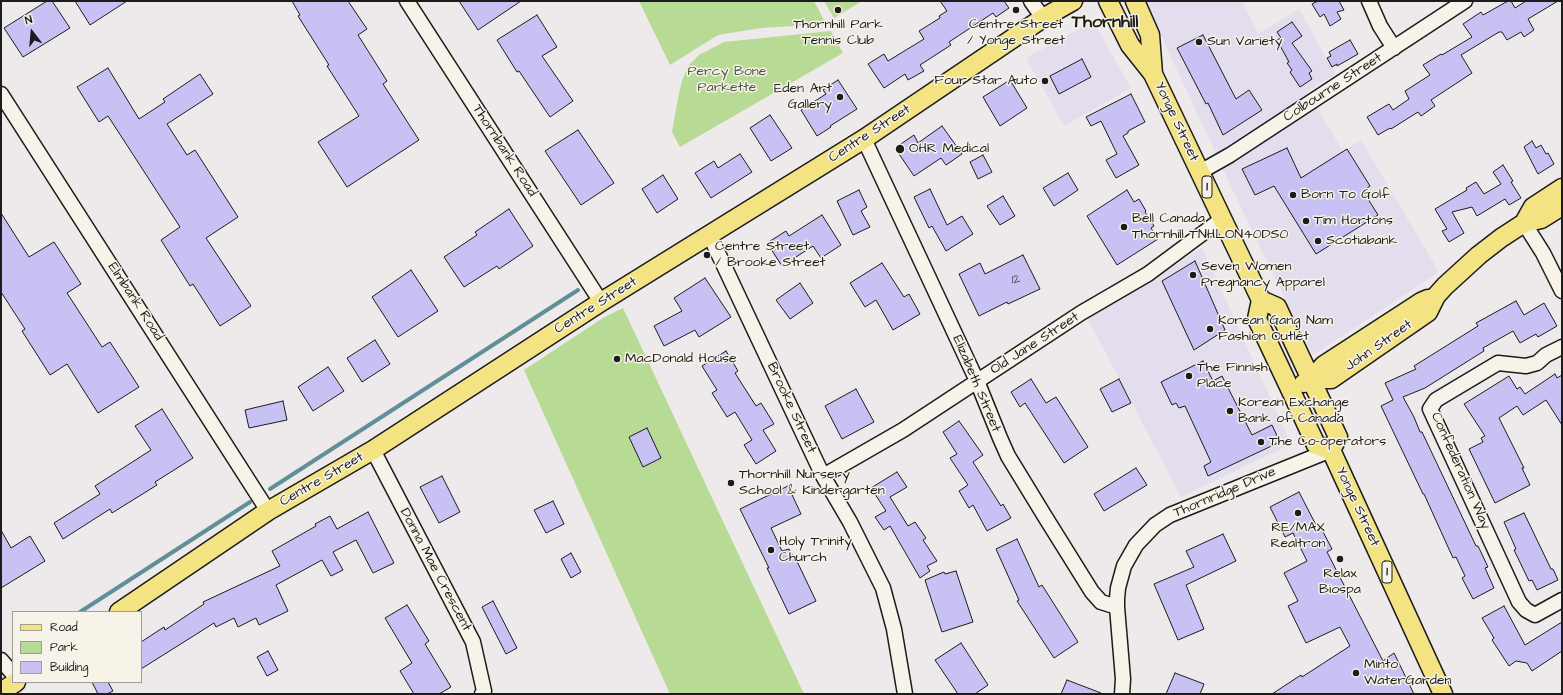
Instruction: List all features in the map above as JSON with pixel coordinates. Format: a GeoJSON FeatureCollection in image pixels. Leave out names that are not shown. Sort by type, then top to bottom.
{"type":"FeatureCollection","features":[{"type":"Feature","properties":{"kind":"main road","name":"Centre Street"},"geometry":{"type":"LineString","coordinates":[[120,611],[268,511],[373,450],[601,302],[710,236],[864,139],[1043,18],[1073,1]]}},
{"type":"Feature","properties":{"kind":"main road","name":"Yonge Street"},"geometry":{"type":"LineString","coordinates":[[1108,1],[1130,45],[1153,74],[1261,300],[1258,319],[1316,445],[1331,450],[1443,694]]}},
{"type":"Feature","properties":{"kind":"main road","name":"Yonge Street"},"geometry":{"type":"LineString","coordinates":[[1134,1],[1150,35],[1153,74]]}},
{"type":"Feature","properties":{"kind":"main road","name":"John Street"},"geometry":{"type":"LineString","coordinates":[[1524,223],[1533,207],[1562,188]]}},
{"type":"Feature","properties":{"kind":"main road","name":"John Street"},"geometry":{"type":"LineString","coordinates":[[1311,379],[1331,379],[1428,312],[1436,296],[1479,255],[1500,238],[1524,223],[1541,219],[1562,206]]}},
{"type":"Feature","properties":{"kind":"main road","name":"Yonge Street"},"geometry":{"type":"LineString","coordinates":[[1261,300],[1277,307],[1311,379],[1338,437],[1331,450]]}},
{"type":"Feature","properties":{"kind":"main road"},"geometry":{"type":"LineString","coordinates":[[1291,391],[1311,379]]}},
{"type":"Feature","properties":{"kind":"main road"},"geometry":{"type":"LineString","coordinates":[[1,692],[14,683]]}},
{"type":"Feature","properties":{"kind":"street","name":"Thornbank Road"},"geometry":{"type":"LineString","coordinates":[[407,1],[601,302]]}},
{"type":"Feature","properties":{"kind":"street"},"geometry":{"type":"LineString","coordinates":[[1031,1],[1043,18]]}},
{"type":"Feature","properties":{"kind":"street"},"geometry":{"type":"LineString","coordinates":[[1369,1],[1380,26],[1394,48]]}},
{"type":"Feature","properties":{"kind":"street","name":"Colbourne Street"},"geometry":{"type":"LineString","coordinates":[[1200,172],[1230,155],[1465,1]]}},
{"type":"Feature","properties":{"kind":"street","name":"Elmbank Road"},"geometry":{"type":"LineString","coordinates":[[1,94],[268,511]]}},
{"type":"Feature","properties":{"kind":"street","name":"Elizabeth Street"},"geometry":{"type":"LineString","coordinates":[[864,139],[977,381],[1008,456],[1092,592],[1101,602],[1117,607]]}},
{"type":"Feature","properties":{"kind":"street","name":"Old Jane Street"},"geometry":{"type":"LineString","coordinates":[[823,476],[902,430],[1082,313],[1148,274],[1222,219]]}},
{"type":"Feature","properties":{"kind":"street"},"geometry":{"type":"LineString","coordinates":[[1524,223],[1543,253],[1562,291]]}},
{"type":"Feature","properties":{"kind":"street","name":"Brooke Street"},"geometry":{"type":"LineString","coordinates":[[710,236],[823,476],[850,522],[883,588],[894,629],[905,694]]}},
{"type":"Feature","properties":{"kind":"street","name":"Confederation Way"},"geometry":{"type":"LineString","coordinates":[[1562,347],[1546,355],[1537,363],[1526,366],[1498,363],[1436,400],[1430,409],[1519,602],[1526,610],[1535,615],[1562,600]]}},
{"type":"Feature","properties":{"kind":"street","name":"Donna Mae Crescent"},"geometry":{"type":"LineString","coordinates":[[373,450],[473,642],[484,691],[482,694]]}},
{"type":"Feature","properties":{"kind":"street","name":"Thornridge Drive"},"geometry":{"type":"LineString","coordinates":[[1122,694],[1123,679],[1117,607],[1118,588],[1124,566],[1136,545],[1156,525],[1170,515],[1189,506],[1331,450]]}},
{"type":"Feature","properties":{"kind":"street"},"geometry":{"type":"LineString","coordinates":[[1,660],[12,673]]}},
{"type":"Feature","properties":{"kind":"shaded area"},"geometry":{"type":"Polygon","coordinates":[[[1145,1],[1246,1],[1243,3],[1258,34],[1299,9],[1335,74],[1307,92],[1343,151],[1361,140],[1439,272],[1313,355],[1243,212],[1145,1]]]}},
{"type":"Feature","properties":{"kind":"shaded area"},"geometry":{"type":"Polygon","coordinates":[[[1093,21],[1131,88],[1064,126],[1026,58],[1093,21]]]}},
{"type":"Feature","properties":{"kind":"shaded area"},"geometry":{"type":"Polygon","coordinates":[[[1202,248],[1291,444],[1181,497],[1088,319],[1202,248]]]}},
{"type":"Feature","properties":{"kind":"green space"},"geometry":{"type":"Polygon","coordinates":[[[639,1],[814,1],[826,24],[761,28],[718,35],[670,65],[639,1]]]}},
{"type":"Feature","properties":{"kind":"green space","name":"Thornhill Park Tennis Club"},"geometry":{"type":"Polygon","coordinates":[[[824,1],[862,1],[834,18],[824,1]]]}},
{"type":"Feature","properties":{"kind":"green space","name":"Percy Bone Parkette"},"geometry":{"type":"Polygon","coordinates":[[[831,31],[843,53],[680,147],[672,132],[678,98],[682,81],[688,66],[699,55],[724,42],[831,31]]]}},
{"type":"Feature","properties":{"kind":"green space"},"geometry":{"type":"Polygon","coordinates":[[[623,308],[804,694],[670,694],[524,370],[603,318],[623,308]]]}},
{"type":"Feature","properties":{"kind":"building"},"geometry":{"type":"Polygon","coordinates":[[[47,1],[52,1],[70,28],[23,57],[4,28],[47,1]]]}},
{"type":"Feature","properties":{"kind":"building"},"geometry":{"type":"Polygon","coordinates":[[[75,1],[127,1],[90,25],[75,1]]]}},
{"type":"Feature","properties":{"kind":"building"},"geometry":{"type":"Polygon","coordinates":[[[292,1],[348,1],[367,29],[358,35],[387,81],[383,84],[419,140],[347,187],[318,142],[359,116],[327,66],[329,65],[298,16],[300,15],[292,1]]]}},
{"type":"Feature","properties":{"kind":"building"},"geometry":{"type":"Polygon","coordinates":[[[459,1],[521,1],[478,30],[459,1]]]}},
{"type":"Feature","properties":{"kind":"building"},"geometry":{"type":"Polygon","coordinates":[[[940,1],[1004,1],[1009,8],[996,17],[993,13],[949,42],[951,45],[920,65],[924,71],[908,80],[905,74],[884,88],[868,64],[884,54],[888,61],[924,39],[919,31],[940,18],[939,16],[947,11],[940,1]]]}},
{"type":"Feature","properties":{"kind":"building"},"geometry":{"type":"Polygon","coordinates":[[[1318,1],[1339,1],[1344,10],[1337,12],[1341,19],[1330,26],[1324,14],[1320,17],[1312,4],[1318,1]]]}},
{"type":"Feature","properties":{"kind":"building"},"geometry":{"type":"Polygon","coordinates":[[[1508,1],[1511,1],[1515,8],[1526,1],[1558,1],[1528,19],[1534,30],[1524,37],[1521,32],[1507,40],[1502,32],[1499,32],[1461,55],[1472,73],[1431,100],[1435,106],[1421,116],[1418,112],[1391,129],[1390,128],[1378,135],[1367,117],[1389,104],[1393,110],[1409,99],[1405,91],[1430,75],[1423,65],[1472,37],[1463,24],[1481,12],[1483,15],[1508,1]]]}},
{"type":"Feature","properties":{"kind":"building"},"geometry":{"type":"Polygon","coordinates":[[[537,15],[557,47],[542,56],[573,101],[550,117],[519,71],[517,72],[497,40],[537,15]]]}},
{"type":"Feature","properties":{"kind":"building"},"geometry":{"type":"Polygon","coordinates":[[[1292,22],[1302,36],[1292,43],[1312,71],[1309,73],[1312,79],[1300,87],[1290,72],[1292,70],[1287,63],[1289,62],[1277,40],[1281,38],[1277,32],[1292,22]]]}},
{"type":"Feature","properties":{"kind":"building"},"geometry":{"type":"Polygon","coordinates":[[[1203,35],[1236,99],[1249,90],[1262,110],[1223,135],[1208,103],[1206,104],[1177,48],[1203,35]]]}},
{"type":"Feature","properties":{"kind":"building"},"geometry":{"type":"Polygon","coordinates":[[[1350,40],[1358,54],[1337,66],[1337,64],[1332,67],[1327,58],[1331,56],[1329,52],[1350,40]]]}},
{"type":"Feature","properties":{"kind":"building"},"geometry":{"type":"Polygon","coordinates":[[[1082,59],[1091,77],[1059,94],[1050,76],[1082,59]]]}},
{"type":"Feature","properties":{"kind":"building"},"geometry":{"type":"Polygon","coordinates":[[[108,68],[139,119],[165,102],[163,99],[200,74],[213,94],[167,124],[187,155],[195,150],[238,217],[206,238],[251,306],[220,326],[193,284],[190,286],[161,240],[180,227],[108,116],[99,122],[77,87],[108,68]]]}},
{"type":"Feature","properties":{"kind":"building"},"geometry":{"type":"Polygon","coordinates":[[[838,80],[857,109],[817,136],[801,110],[826,94],[823,90],[838,80]]]}},
{"type":"Feature","properties":{"kind":"building"},"geometry":{"type":"Polygon","coordinates":[[[1010,80],[1027,108],[1000,126],[983,97],[1010,80]]]}},
{"type":"Feature","properties":{"kind":"building"},"geometry":{"type":"Polygon","coordinates":[[[1131,94],[1145,122],[1128,131],[1128,133],[1123,136],[1139,165],[1116,178],[1106,160],[1117,154],[1101,121],[1091,126],[1086,117],[1131,94]]]}},
{"type":"Feature","properties":{"kind":"building"},"geometry":{"type":"Polygon","coordinates":[[[770,115],[792,148],[771,161],[750,128],[770,115]]]}},
{"type":"Feature","properties":{"kind":"building"},"geometry":{"type":"Polygon","coordinates":[[[942,126],[962,154],[946,165],[941,158],[914,176],[895,148],[914,135],[918,143],[942,126]]]}},
{"type":"Feature","properties":{"kind":"building"},"geometry":{"type":"Polygon","coordinates":[[[578,130],[614,183],[581,205],[545,151],[578,130]]]}},
{"type":"Feature","properties":{"kind":"building"},"geometry":{"type":"Polygon","coordinates":[[[1532,141],[1536,148],[1541,145],[1546,154],[1548,153],[1554,164],[1538,174],[1524,147],[1532,141]]]}},
{"type":"Feature","properties":{"kind":"building"},"geometry":{"type":"Polygon","coordinates":[[[1287,148],[1301,178],[1347,149],[1370,186],[1363,191],[1378,215],[1316,254],[1274,186],[1255,195],[1242,169],[1287,148]]]}},
{"type":"Feature","properties":{"kind":"building"},"geometry":{"type":"Polygon","coordinates":[[[740,154],[752,172],[711,198],[695,173],[714,161],[718,168],[740,154]]]}},
{"type":"Feature","properties":{"kind":"building"},"geometry":{"type":"Polygon","coordinates":[[[983,155],[992,172],[978,179],[970,162],[983,155]]]}},
{"type":"Feature","properties":{"kind":"building"},"geometry":{"type":"Polygon","coordinates":[[[1503,165],[1521,198],[1509,205],[1505,199],[1477,216],[1472,207],[1452,212],[1464,233],[1449,242],[1442,231],[1447,229],[1435,209],[1467,190],[1466,188],[1476,182],[1484,194],[1501,184],[1493,172],[1503,165]]]}},
{"type":"Feature","properties":{"kind":"building"},"geometry":{"type":"Polygon","coordinates":[[[1068,173],[1078,190],[1054,206],[1043,188],[1068,173]]]}},
{"type":"Feature","properties":{"kind":"building"},"geometry":{"type":"Polygon","coordinates":[[[663,175],[678,199],[657,213],[642,189],[663,175]]]}},
{"type":"Feature","properties":{"kind":"building"},"geometry":{"type":"Polygon","coordinates":[[[930,189],[947,225],[962,216],[973,234],[946,251],[932,226],[929,228],[914,197],[930,189]]]}},
{"type":"Feature","properties":{"kind":"building"},"geometry":{"type":"Polygon","coordinates":[[[859,190],[867,207],[861,211],[870,227],[853,235],[837,201],[859,190]]]}},
{"type":"Feature","properties":{"kind":"building","name":"Bell Canada Thornhill TNHLON40DS0"},"geometry":{"type":"Polygon","coordinates":[[[1127,190],[1134,202],[1139,199],[1154,226],[1151,228],[1158,239],[1117,265],[1087,216],[1127,190]]]}},
{"type":"Feature","properties":{"kind":"building"},"geometry":{"type":"Polygon","coordinates":[[[1003,196],[1015,216],[1000,225],[987,206],[1003,196]]]}},
{"type":"Feature","properties":{"kind":"building"},"geometry":{"type":"Polygon","coordinates":[[[509,209],[533,246],[499,269],[497,266],[464,287],[444,257],[477,235],[475,232],[509,209]]]}},
{"type":"Feature","properties":{"kind":"building"},"geometry":{"type":"Polygon","coordinates":[[[1,213],[29,257],[54,242],[81,284],[67,293],[102,347],[110,342],[139,387],[98,413],[67,364],[50,375],[22,331],[25,329],[1,292],[1,213]]]}},
{"type":"Feature","properties":{"kind":"building"},"geometry":{"type":"Polygon","coordinates":[[[822,215],[841,245],[821,258],[813,246],[782,266],[767,243],[786,231],[789,236],[822,215]]]}},
{"type":"Feature","properties":{"kind":"building"},"geometry":{"type":"Polygon","coordinates":[[[1023,255],[1040,289],[1008,304],[1007,302],[979,316],[959,274],[980,263],[985,274],[1023,255]]]}},
{"type":"Feature","properties":{"kind":"building"},"geometry":{"type":"Polygon","coordinates":[[[1195,261],[1225,330],[1194,350],[1162,281],[1195,261]]]}},
{"type":"Feature","properties":{"kind":"building"},"geometry":{"type":"Polygon","coordinates":[[[882,263],[904,297],[909,294],[920,314],[893,330],[876,300],[865,307],[850,283],[882,263]]]}},
{"type":"Feature","properties":{"kind":"building"},"geometry":{"type":"Polygon","coordinates":[[[411,270],[438,311],[398,337],[372,297],[411,270]]]}},
{"type":"Feature","properties":{"kind":"building"},"geometry":{"type":"Polygon","coordinates":[[[705,278],[731,317],[699,337],[695,330],[664,346],[654,326],[682,311],[674,298],[705,278]]]}},
{"type":"Feature","properties":{"kind":"building"},"geometry":{"type":"Polygon","coordinates":[[[800,283],[813,303],[790,319],[776,300],[800,283]]]}},
{"type":"Feature","properties":{"kind":"building"},"geometry":{"type":"Polygon","coordinates":[[[1516,301],[1524,315],[1544,303],[1557,326],[1538,337],[1536,334],[1520,343],[1513,331],[1483,348],[1484,351],[1425,388],[1403,397],[1420,432],[1422,432],[1476,546],[1478,546],[1488,567],[1485,568],[1494,588],[1473,599],[1462,578],[1465,576],[1456,557],[1453,558],[1381,406],[1393,400],[1385,383],[1416,369],[1414,366],[1478,326],[1476,323],[1516,301]]]}},
{"type":"Feature","properties":{"kind":"building"},"geometry":{"type":"Polygon","coordinates":[[[375,340],[390,364],[362,382],[347,358],[375,340]]]}},
{"type":"Feature","properties":{"kind":"building"},"geometry":{"type":"Polygon","coordinates":[[[726,351],[738,371],[735,373],[756,406],[761,403],[774,424],[763,430],[776,451],[756,464],[744,445],[752,440],[735,412],[727,417],[712,393],[717,390],[702,366],[726,351]]]}},
{"type":"Feature","properties":{"kind":"building"},"geometry":{"type":"Polygon","coordinates":[[[1203,361],[1213,381],[1222,376],[1252,435],[1272,425],[1280,442],[1208,476],[1204,466],[1211,462],[1185,406],[1179,408],[1176,403],[1172,405],[1161,382],[1203,361]]]}},
{"type":"Feature","properties":{"kind":"building"},"geometry":{"type":"Polygon","coordinates":[[[328,367],[344,391],[313,411],[298,387],[328,367]]]}},
{"type":"Feature","properties":{"kind":"building"},"geometry":{"type":"Polygon","coordinates":[[[1555,374],[1557,378],[1562,375],[1562,425],[1546,400],[1523,415],[1517,406],[1499,418],[1524,468],[1522,468],[1530,485],[1495,503],[1469,449],[1483,442],[1481,438],[1485,436],[1464,404],[1509,376],[1517,389],[1520,387],[1525,394],[1555,374]]]}},
{"type":"Feature","properties":{"kind":"building"},"geometry":{"type":"Polygon","coordinates":[[[1031,379],[1046,403],[1056,397],[1088,447],[1064,463],[1025,403],[1020,407],[1011,392],[1031,379]]]}},
{"type":"Feature","properties":{"kind":"building"},"geometry":{"type":"Polygon","coordinates":[[[1119,379],[1131,403],[1112,412],[1100,389],[1119,379]]]}},
{"type":"Feature","properties":{"kind":"building"},"geometry":{"type":"Polygon","coordinates":[[[856,389],[874,422],[842,439],[825,406],[856,389]]]}},
{"type":"Feature","properties":{"kind":"building"},"geometry":{"type":"Polygon","coordinates":[[[283,401],[287,420],[249,428],[245,410],[283,401]]]}},
{"type":"Feature","properties":{"kind":"building"},"geometry":{"type":"Polygon","coordinates":[[[162,409],[193,458],[155,482],[157,485],[112,513],[110,509],[63,539],[54,523],[100,494],[95,486],[151,450],[135,426],[162,409]]]}},
{"type":"Feature","properties":{"kind":"building"},"geometry":{"type":"Polygon","coordinates":[[[959,421],[983,455],[973,462],[1001,506],[1003,504],[1011,518],[987,531],[973,505],[969,508],[959,491],[968,485],[950,458],[957,454],[943,432],[959,421]]]}},
{"type":"Feature","properties":{"kind":"building"},"geometry":{"type":"Polygon","coordinates":[[[647,428],[661,458],[643,467],[629,437],[647,428]]]}},
{"type":"Feature","properties":{"kind":"building"},"geometry":{"type":"Polygon","coordinates":[[[1136,468],[1147,485],[1104,511],[1094,494],[1136,468]]]}},
{"type":"Feature","properties":{"kind":"building"},"geometry":{"type":"Polygon","coordinates":[[[897,472],[907,487],[890,497],[908,526],[915,522],[926,538],[923,540],[937,561],[927,566],[930,571],[920,578],[890,526],[884,530],[875,517],[886,511],[871,488],[897,472]]]}},
{"type":"Feature","properties":{"kind":"building"},"geometry":{"type":"Polygon","coordinates":[[[442,476],[460,512],[439,523],[420,487],[442,476]]]}},
{"type":"Feature","properties":{"kind":"building","name":"Holy Trinity Church"},"geometry":{"type":"Polygon","coordinates":[[[788,486],[801,514],[771,528],[782,551],[789,549],[793,556],[794,555],[816,601],[789,614],[767,568],[769,568],[740,509],[788,486]]]}},
{"type":"Feature","properties":{"kind":"building"},"geometry":{"type":"Polygon","coordinates":[[[1299,492],[1316,525],[1319,524],[1332,549],[1327,552],[1383,661],[1394,653],[1414,694],[1272,694],[1301,675],[1302,677],[1350,646],[1340,627],[1306,643],[1288,606],[1298,601],[1284,573],[1307,561],[1293,533],[1285,537],[1270,507],[1299,492]]]}},
{"type":"Feature","properties":{"kind":"building"},"geometry":{"type":"Polygon","coordinates":[[[553,501],[564,524],[546,533],[534,510],[553,501]]]}},
{"type":"Feature","properties":{"kind":"building"},"geometry":{"type":"Polygon","coordinates":[[[368,512],[394,563],[373,573],[356,540],[333,552],[343,570],[331,576],[322,560],[276,585],[288,611],[259,625],[256,618],[238,627],[234,618],[216,627],[214,623],[142,668],[142,641],[164,627],[165,630],[204,604],[203,602],[280,566],[272,551],[316,526],[315,524],[330,516],[337,529],[368,512]]]}},
{"type":"Feature","properties":{"kind":"building"},"geometry":{"type":"Polygon","coordinates":[[[1524,513],[1551,569],[1553,569],[1558,580],[1537,590],[1532,580],[1529,581],[1514,550],[1516,549],[1504,522],[1524,513]]]}},
{"type":"Feature","properties":{"kind":"building"},"geometry":{"type":"Polygon","coordinates":[[[1,530],[11,548],[30,536],[45,561],[1,588],[1,530]]]}},
{"type":"Feature","properties":{"kind":"building"},"geometry":{"type":"Polygon","coordinates":[[[1223,534],[1236,561],[1186,585],[1204,629],[1178,640],[1154,584],[1194,567],[1186,551],[1223,534]]]}},
{"type":"Feature","properties":{"kind":"building"},"geometry":{"type":"Polygon","coordinates":[[[1017,539],[1039,587],[1042,585],[1078,642],[1054,658],[1017,601],[1019,600],[996,549],[1017,539]]]}},
{"type":"Feature","properties":{"kind":"building"},"geometry":{"type":"Polygon","coordinates":[[[571,553],[581,572],[571,578],[561,559],[571,553]]]}},
{"type":"Feature","properties":{"kind":"building"},"geometry":{"type":"Polygon","coordinates":[[[956,571],[973,622],[942,632],[925,580],[944,572],[945,574],[956,571]]]}},
{"type":"Feature","properties":{"kind":"building"},"geometry":{"type":"Polygon","coordinates":[[[493,601],[517,648],[506,654],[482,607],[493,601]]]}},
{"type":"Feature","properties":{"kind":"building"},"geometry":{"type":"Polygon","coordinates":[[[407,605],[429,641],[425,644],[451,687],[439,694],[414,694],[400,671],[412,663],[385,618],[407,605]]]}},
{"type":"Feature","properties":{"kind":"building"},"geometry":{"type":"Polygon","coordinates":[[[1504,606],[1525,645],[1562,622],[1562,651],[1532,671],[1527,663],[1516,661],[1509,666],[1492,640],[1494,638],[1482,618],[1504,606]]]}},
{"type":"Feature","properties":{"kind":"building"},"geometry":{"type":"Polygon","coordinates":[[[961,643],[988,685],[975,694],[958,694],[935,660],[961,643]]]}},
{"type":"Feature","properties":{"kind":"building"},"geometry":{"type":"Polygon","coordinates":[[[268,651],[278,670],[267,676],[257,657],[268,651]]]}},
{"type":"Feature","properties":{"kind":"building"},"geometry":{"type":"Polygon","coordinates":[[[1175,673],[1204,684],[1200,694],[1166,694],[1175,673]]]}},
{"type":"Feature","properties":{"kind":"building"},"geometry":{"type":"Polygon","coordinates":[[[1067,680],[1101,693],[1101,694],[1061,694],[1067,680]]]}},
{"type":"Feature","properties":{"kind":"building"},"geometry":{"type":"Polygon","coordinates":[[[92,683],[109,683],[113,691],[107,694],[98,694],[92,683]]]}},
{"type":"Feature","properties":{"kind":"waterway"},"geometry":{"type":"LineString","coordinates":[[270,489],[578,290]]}},
{"type":"Feature","properties":{"kind":"waterway"},"geometry":{"type":"LineString","coordinates":[[82,611],[250,502]]}},
{"type":"Feature","properties":{"kind":"place","name":"Thornhill Park Tennis Club"},"geometry":{"type":"Point","coordinates":[838,10]}},
{"type":"Feature","properties":{"kind":"place","name":"Centre Street / Yonge Street"},"geometry":{"type":"Point","coordinates":[1016,10]}},
{"type":"Feature","properties":{"kind":"place","name":"Sun Variety"},"geometry":{"type":"Point","coordinates":[1199,42]}},
{"type":"Feature","properties":{"kind":"place","name":"Four Star Auto"},"geometry":{"type":"Point","coordinates":[1045,81]}},
{"type":"Feature","properties":{"kind":"place","name":"Eden Art Gallery"},"geometry":{"type":"Point","coordinates":[840,97]}},
{"type":"Feature","properties":{"kind":"place","name":"OHR Medical"},"geometry":{"type":"Point","coordinates":[900,149]}},
{"type":"Feature","properties":{"kind":"place","name":"Born To Golf"},"geometry":{"type":"Point","coordinates":[1293,195]}},
{"type":"Feature","properties":{"kind":"place","name":"Tim Hortons"},"geometry":{"type":"Point","coordinates":[1306,221]}},
{"type":"Feature","properties":{"kind":"place","name":"Bell Canada Thornhill TNHLON40DS0"},"geometry":{"type":"Point","coordinates":[1124,227]}},
{"type":"Feature","properties":{"kind":"place","name":"Scotiabank"},"geometry":{"type":"Point","coordinates":[1318,241]}},
{"type":"Feature","properties":{"kind":"place","name":"Centre Street / Brooke Street"},"geometry":{"type":"Point","coordinates":[707,255]}},
{"type":"Feature","properties":{"kind":"place","name":"Seven Women Pregnancy Apparel"},"geometry":{"type":"Point","coordinates":[1193,275]}},
{"type":"Feature","properties":{"kind":"place","name":"Korean Gang Nam Fashion Outlet"},"geometry":{"type":"Point","coordinates":[1210,329]}},
{"type":"Feature","properties":{"kind":"place","name":"MacDonald House"},"geometry":{"type":"Point","coordinates":[617,359]}},
{"type":"Feature","properties":{"kind":"place","name":"The Finnish Place"},"geometry":{"type":"Point","coordinates":[1189,376]}},
{"type":"Feature","properties":{"kind":"place","name":"Korean Exchange Bank of Canada"},"geometry":{"type":"Point","coordinates":[1230,411]}},
{"type":"Feature","properties":{"kind":"place","name":"The Co-operators"},"geometry":{"type":"Point","coordinates":[1261,442]}},
{"type":"Feature","properties":{"kind":"place","name":"Thornhill Nursery School & Kindergarten"},"geometry":{"type":"Point","coordinates":[731,483]}},
{"type":"Feature","properties":{"kind":"place","name":"RE/MAX Realtron"},"geometry":{"type":"Point","coordinates":[1298,513]}},
{"type":"Feature","properties":{"kind":"place","name":"Holy Trinity Church"},"geometry":{"type":"Point","coordinates":[771,550]}},
{"type":"Feature","properties":{"kind":"place","name":"Relax Biospa"},"geometry":{"type":"Point","coordinates":[1340,559]}},
{"type":"Feature","properties":{"kind":"place","name":"Minto WaterGarden"},"geometry":{"type":"Point","coordinates":[1356,673]}},
{"type":"Feature","properties":{"kind":"district","name":"Thornhill"},"geometry":{"type":"Point","coordinates":[1105,23]}}]}
